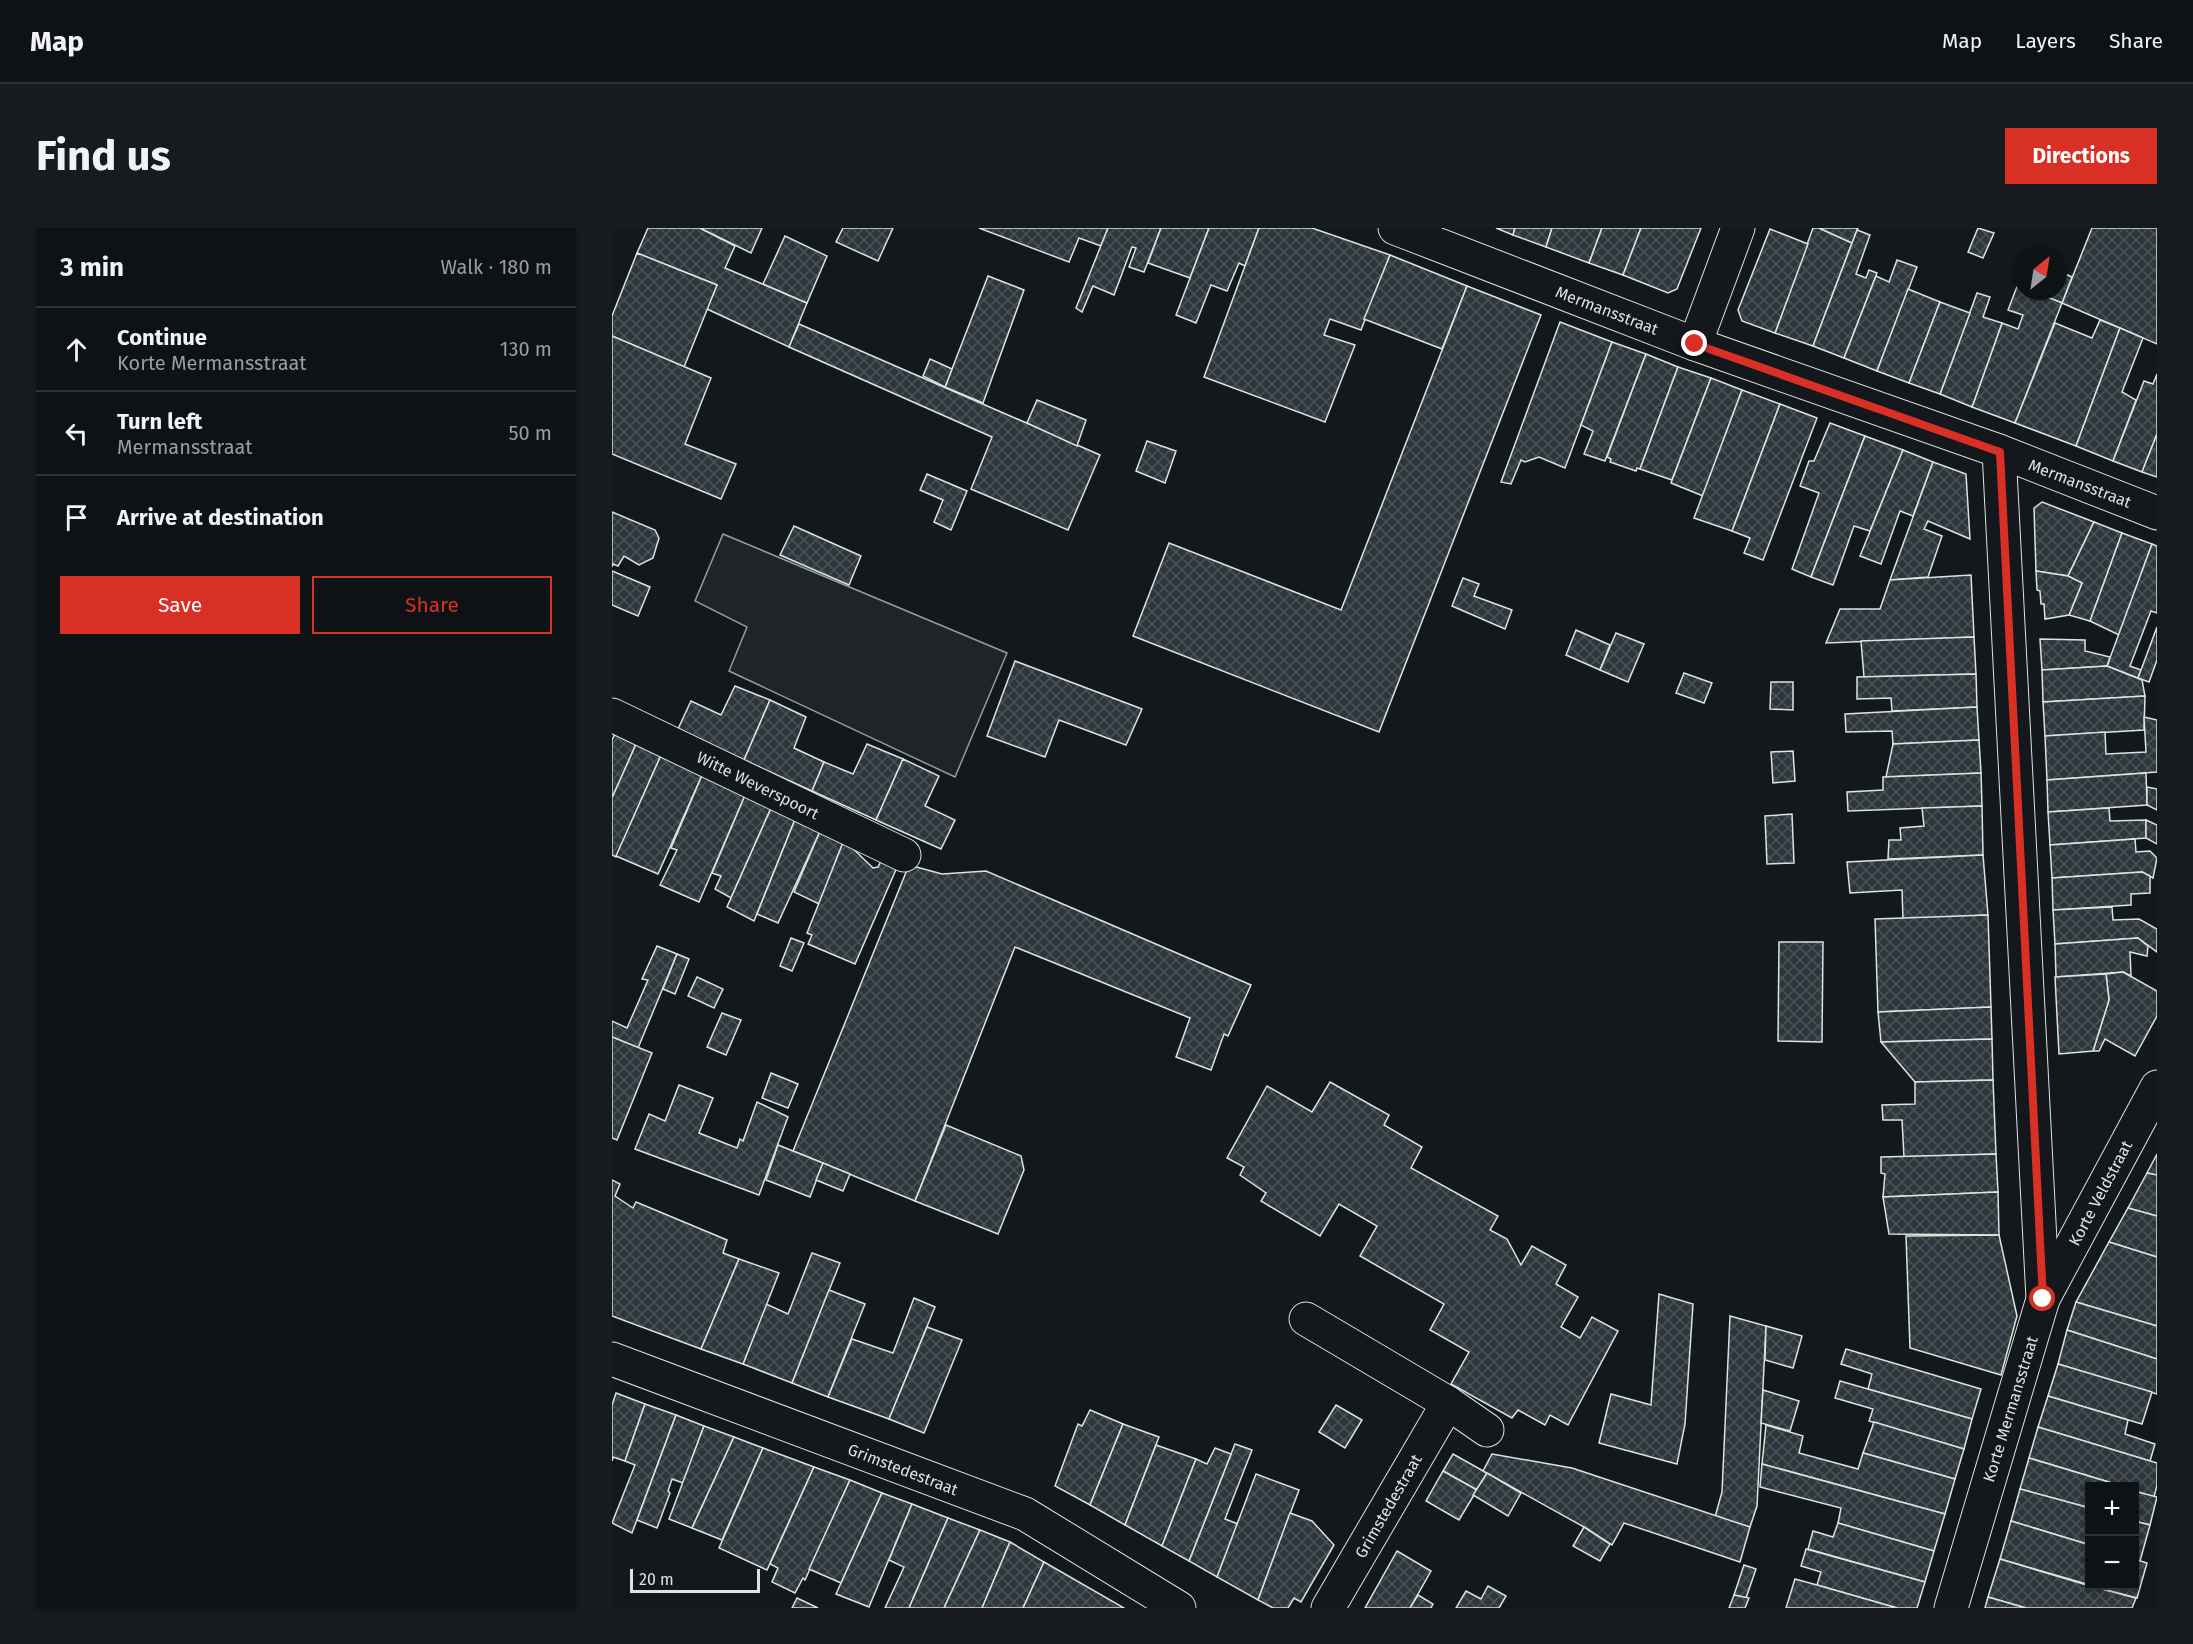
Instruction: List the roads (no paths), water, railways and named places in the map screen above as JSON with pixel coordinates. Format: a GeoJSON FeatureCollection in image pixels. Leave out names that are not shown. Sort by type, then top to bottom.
{"type":"FeatureCollection","features":[{"type":"Feature","properties":{"kind":"street","name":"Mermansstraat"},"geometry":{"type":"LineString","coordinates":[[1395,228],[1695,344],[2000,452],[2157,513]]}},
{"type":"Feature","properties":{"kind":"street"},"geometry":{"type":"LineString","coordinates":[[1695,344],[1738,228]]}},
{"type":"Feature","properties":{"kind":"street","name":"Korte Mermansstraat"},"geometry":{"type":"LineString","coordinates":[[1951,1608],[2043,1299],[2000,452]]}},
{"type":"Feature","properties":{"kind":"street","name":"Witte Weverspoort"},"geometry":{"type":"LineString","coordinates":[[612,715],[904,855]]}},
{"type":"Feature","properties":{"kind":"street","name":"Korte Veldstraat"},"geometry":{"type":"LineString","coordinates":[[2043,1299],[2157,1087]]}},
{"type":"Feature","properties":{"kind":"street"},"geometry":{"type":"LineString","coordinates":[[1306,1319],[1448,1403],[1487,1430]]}},
{"type":"Feature","properties":{"kind":"street","name":"Grimstedestraat"},"geometry":{"type":"LineString","coordinates":[[612,1359],[1025,1514],[1179,1608]]}},
{"type":"Feature","properties":{"kind":"street","name":"Grimstedestraat"},"geometry":{"type":"LineString","coordinates":[[1328,1608],[1448,1403]]}}]}
